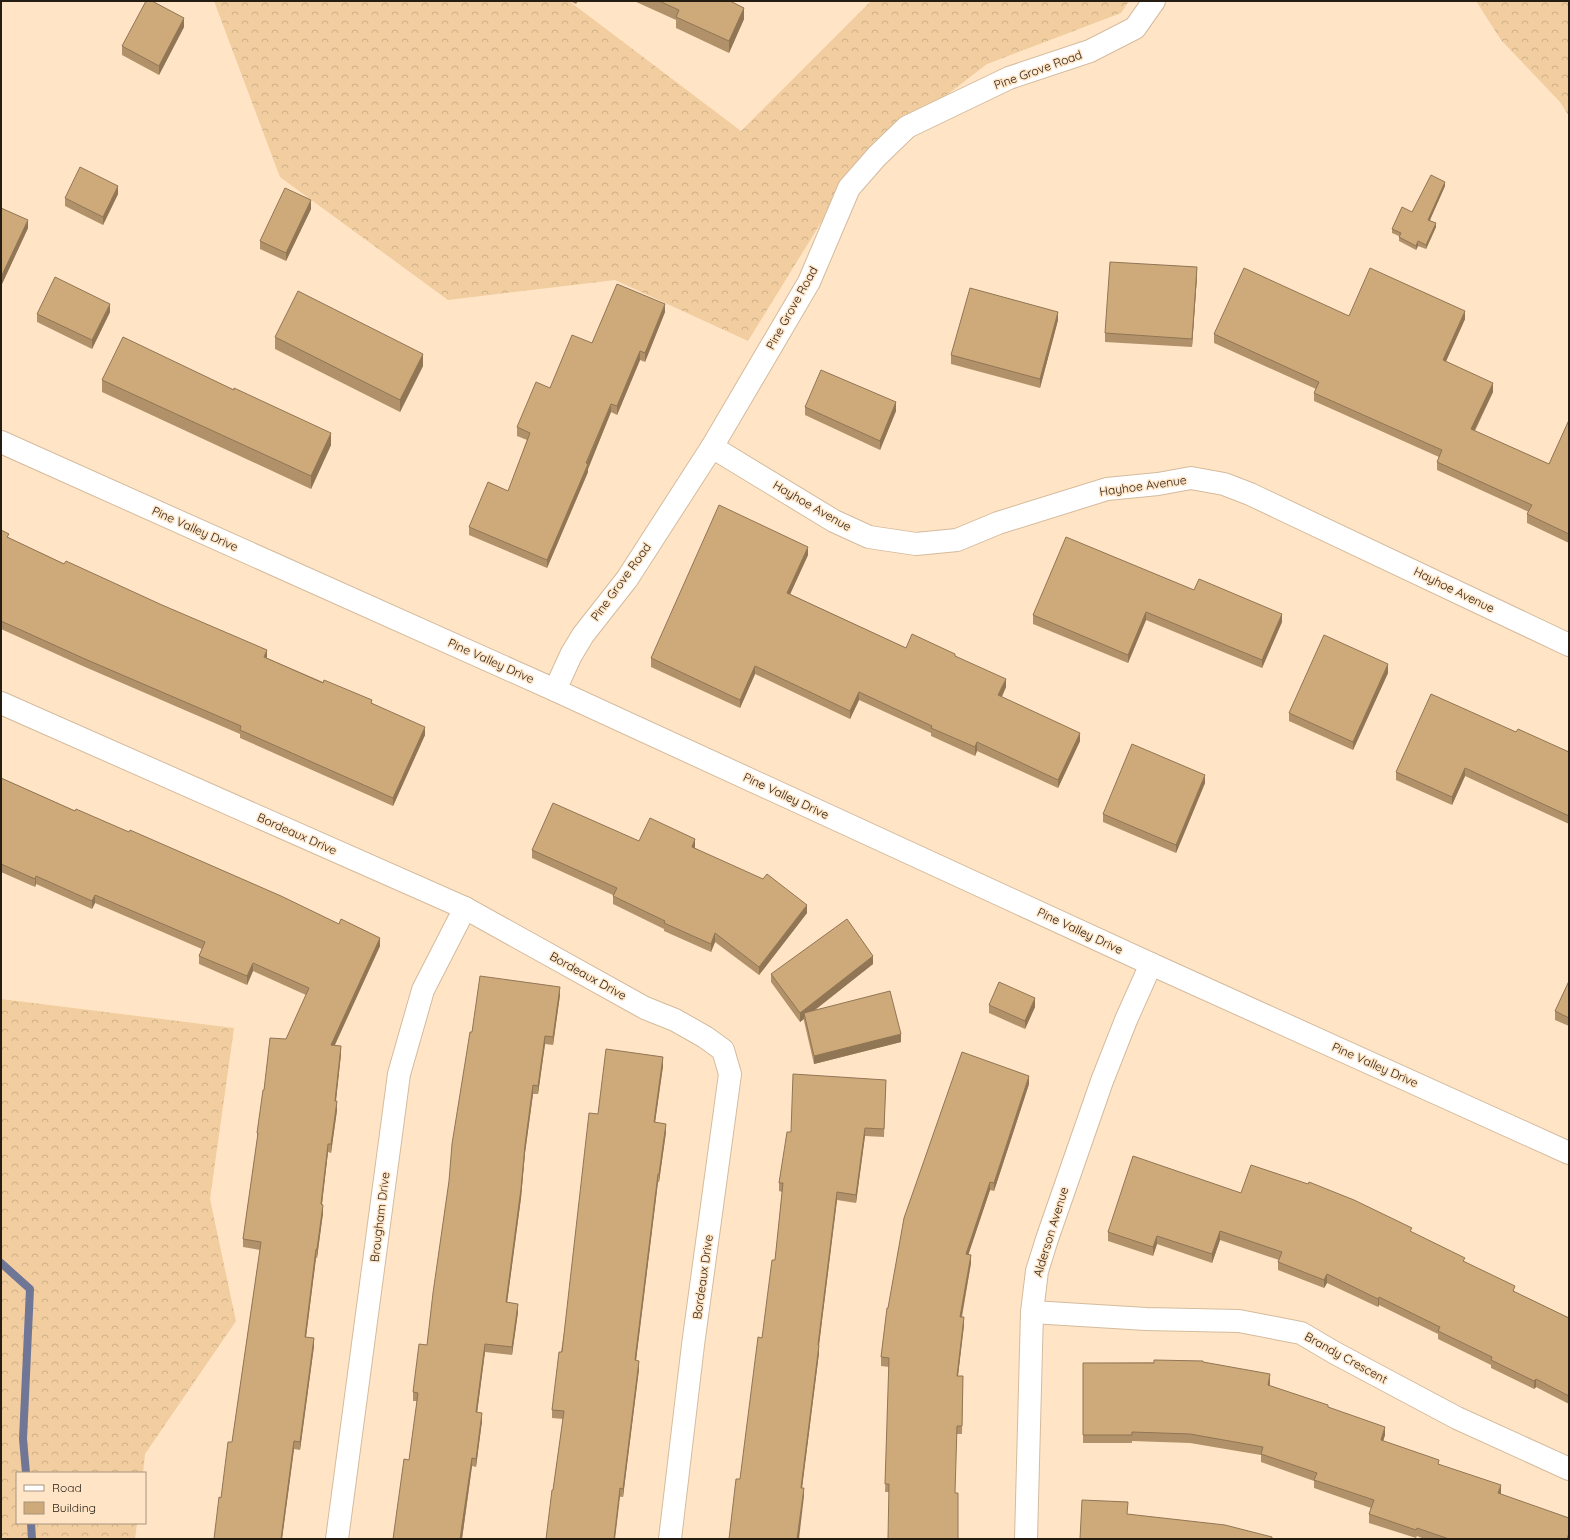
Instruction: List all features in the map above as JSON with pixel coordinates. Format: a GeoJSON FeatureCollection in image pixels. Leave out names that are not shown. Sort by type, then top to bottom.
{"type":"FeatureCollection","features":[{"type":"Feature","properties":{"kind":"street","name":"Pine Grove Road"},"geometry":{"type":"LineString","coordinates":[[555,690],[571,655],[583,635],[627,579],[712,447],[809,282],[849,188],[877,156],[908,126],[1009,78],[1090,51],[1135,28],[1154,1]]}},
{"type":"Feature","properties":{"kind":"street","name":"Pine Valley Drive"},"geometry":{"type":"LineString","coordinates":[[1,442],[555,690],[1151,964],[1569,1153]]}},
{"type":"Feature","properties":{"kind":"street","name":"Hayhoe Avenue"},"geometry":{"type":"LineString","coordinates":[[712,447],[834,521],[869,537],[916,544],[957,540],[998,523],[1107,489],[1158,484],[1191,478],[1224,484],[1250,494],[1569,646]]}},
{"type":"Feature","properties":{"kind":"street","name":"Bordeaux Drive"},"geometry":{"type":"LineString","coordinates":[[1,703],[465,908],[645,1008],[675,1020],[705,1037],[723,1050],[730,1074],[693,1349],[670,1539]]}},
{"type":"Feature","properties":{"kind":"street","name":"Brougham Drive"},"geometry":{"type":"LineString","coordinates":[[337,1539],[399,1074],[422,990],[465,908]]}},
{"type":"Feature","properties":{"kind":"street","name":"Alderson Avenue"},"geometry":{"type":"LineString","coordinates":[[1026,1539],[1032,1312],[1037,1271],[1046,1239],[1102,1081],[1126,1020],[1151,964]]}},
{"type":"Feature","properties":{"kind":"street","name":"Brandy Crescent"},"geometry":{"type":"LineString","coordinates":[[1032,1312],[1146,1320],[1239,1321],[1301,1333],[1335,1353],[1457,1418],[1569,1469]]}},
{"type":"Feature","properties":{"kind":"green space"},"geometry":{"type":"Polygon","coordinates":[[[214,1],[569,1],[741,131],[871,1],[1129,1],[1121,13],[987,64],[857,164],[748,341],[615,280],[448,300],[280,177],[214,1]]]}},
{"type":"Feature","properties":{"kind":"green space"},"geometry":{"type":"Polygon","coordinates":[[[1476,1],[1569,1],[1569,116],[1560,102],[1501,40],[1476,1]]]}},
{"type":"Feature","properties":{"kind":"green space"},"geometry":{"type":"Polygon","coordinates":[[[1,999],[234,1028],[210,1199],[236,1321],[145,1454],[143,1472],[16,1472],[16,1524],[137,1524],[135,1539],[1,1539],[1,999]]]}},
{"type":"Feature","properties":{"kind":"building"},"geometry":{"type":"Polygon","coordinates":[[[146,1],[152,1],[184,18],[159,66],[122,46],[146,1]]]}},
{"type":"Feature","properties":{"kind":"building"},"geometry":{"type":"Polygon","coordinates":[[[659,1],[730,1],[744,8],[729,41],[676,17],[679,10],[659,1]]]}},
{"type":"Feature","properties":{"kind":"building"},"geometry":{"type":"Polygon","coordinates":[[[80,167],[118,186],[103,217],[65,198],[80,167]]]}},
{"type":"Feature","properties":{"kind":"building"},"geometry":{"type":"Polygon","coordinates":[[[1431,175],[1445,182],[1428,220],[1436,223],[1426,245],[1418,241],[1416,246],[1399,237],[1401,233],[1392,229],[1402,207],[1412,212],[1431,175]]]}},
{"type":"Feature","properties":{"kind":"building"},"geometry":{"type":"Polygon","coordinates":[[[285,188],[311,200],[286,253],[260,241],[285,188]]]}},
{"type":"Feature","properties":{"kind":"building"},"geometry":{"type":"Polygon","coordinates":[[[1,208],[28,220],[2,275],[1,275],[1,208]]]}},
{"type":"Feature","properties":{"kind":"building"},"geometry":{"type":"Polygon","coordinates":[[[1110,262],[1197,267],[1192,339],[1105,333],[1110,262]]]}},
{"type":"Feature","properties":{"kind":"building"},"geometry":{"type":"Polygon","coordinates":[[[1244,268],[1349,316],[1370,268],[1465,311],[1443,360],[1493,383],[1471,429],[1549,464],[1569,420],[1569,534],[1527,514],[1532,505],[1437,462],[1442,450],[1314,393],[1319,382],[1214,334],[1244,268]]]}},
{"type":"Feature","properties":{"kind":"building"},"geometry":{"type":"Polygon","coordinates":[[[55,277],[110,304],[92,340],[37,314],[55,277]]]}},
{"type":"Feature","properties":{"kind":"building"},"geometry":{"type":"Polygon","coordinates":[[[617,284],[665,304],[645,353],[640,351],[617,406],[611,404],[586,463],[588,464],[547,560],[469,527],[488,482],[508,491],[530,433],[517,427],[536,382],[550,388],[572,335],[592,343],[617,284]]]}},
{"type":"Feature","properties":{"kind":"building"},"geometry":{"type":"Polygon","coordinates":[[[970,288],[1058,312],[1040,379],[951,355],[970,288]]]}},
{"type":"Feature","properties":{"kind":"building"},"geometry":{"type":"Polygon","coordinates":[[[298,291],[423,354],[400,400],[275,337],[298,291]]]}},
{"type":"Feature","properties":{"kind":"building"},"geometry":{"type":"Polygon","coordinates":[[[123,337],[234,390],[234,388],[331,433],[311,476],[102,380],[123,337]]]}},
{"type":"Feature","properties":{"kind":"building"},"geometry":{"type":"Polygon","coordinates":[[[821,370],[896,402],[880,441],[805,407],[821,370]]]}},
{"type":"Feature","properties":{"kind":"building"},"geometry":{"type":"Polygon","coordinates":[[[719,505],[808,547],[787,593],[906,648],[912,634],[955,654],[955,656],[1006,679],[998,695],[1080,733],[1058,780],[977,742],[975,747],[931,728],[932,726],[859,692],[850,711],[755,666],[740,700],[651,658],[719,505]]]}},
{"type":"Feature","properties":{"kind":"building"},"geometry":{"type":"Polygon","coordinates":[[[1,530],[9,534],[7,537],[64,564],[66,561],[162,605],[267,650],[264,657],[323,683],[324,680],[372,700],[371,703],[425,727],[393,798],[240,730],[241,726],[1,621],[1,530]]]}},
{"type":"Feature","properties":{"kind":"building"},"geometry":{"type":"Polygon","coordinates":[[[1066,537],[1194,590],[1199,579],[1282,614],[1262,660],[1146,612],[1128,655],[1033,615],[1066,537]]]}},
{"type":"Feature","properties":{"kind":"building"},"geometry":{"type":"Polygon","coordinates":[[[1324,635],[1388,664],[1353,742],[1289,713],[1324,635]]]}},
{"type":"Feature","properties":{"kind":"building"},"geometry":{"type":"Polygon","coordinates":[[[1431,694],[1516,732],[1518,729],[1569,752],[1569,816],[1465,768],[1452,797],[1396,772],[1431,694]]]}},
{"type":"Feature","properties":{"kind":"building"},"geometry":{"type":"Polygon","coordinates":[[[1132,744],[1205,775],[1176,845],[1103,814],[1132,744]]]}},
{"type":"Feature","properties":{"kind":"building"},"geometry":{"type":"Polygon","coordinates":[[[1,778],[75,811],[76,809],[129,832],[130,830],[281,896],[339,924],[341,919],[380,938],[331,1045],[341,1046],[335,1101],[337,1101],[331,1144],[328,1144],[321,1204],[323,1205],[305,1337],[314,1338],[300,1442],[294,1441],[281,1539],[214,1539],[228,1442],[232,1442],[261,1242],[243,1239],[270,1038],[286,1039],[309,988],[253,963],[247,976],[199,956],[205,942],[95,895],[92,901],[36,876],[35,879],[1,864],[1,778]]]}},
{"type":"Feature","properties":{"kind":"building"},"geometry":{"type":"Polygon","coordinates":[[[553,803],[639,841],[650,818],[695,839],[692,847],[763,879],[767,874],[807,905],[759,967],[715,933],[711,944],[664,923],[665,921],[613,896],[617,888],[532,850],[553,803]]]}},
{"type":"Feature","properties":{"kind":"building"},"geometry":{"type":"Polygon","coordinates":[[[847,919],[873,956],[800,1013],[771,974],[847,919]]]}},
{"type":"Feature","properties":{"kind":"building"},"geometry":{"type":"Polygon","coordinates":[[[480,976],[560,987],[553,1037],[545,1036],[538,1086],[533,1085],[525,1145],[521,1189],[506,1302],[518,1304],[512,1347],[485,1344],[476,1412],[482,1413],[476,1459],[472,1458],[460,1539],[393,1539],[404,1459],[409,1460],[418,1393],[413,1392],[419,1344],[427,1345],[449,1181],[452,1144],[470,1032],[472,1032],[480,976]]]}},
{"type":"Feature","properties":{"kind":"building"},"geometry":{"type":"Polygon","coordinates":[[[1569,981],[1569,1018],[1555,1011],[1569,981]]]}},
{"type":"Feature","properties":{"kind":"building"},"geometry":{"type":"Polygon","coordinates":[[[999,982],[1035,998],[1025,1021],[989,1005],[999,982]]]}},
{"type":"Feature","properties":{"kind":"building"},"geometry":{"type":"Polygon","coordinates":[[[890,991],[901,1034],[814,1056],[804,1013],[890,991]]]}},
{"type":"Feature","properties":{"kind":"building"},"geometry":{"type":"Polygon","coordinates":[[[606,1049],[663,1057],[654,1122],[666,1124],[658,1174],[635,1360],[639,1361],[623,1489],[620,1488],[614,1539],[546,1539],[564,1411],[552,1410],[559,1352],[562,1352],[589,1113],[598,1114],[606,1049]]]}},
{"type":"Feature","properties":{"kind":"building"},"geometry":{"type":"Polygon","coordinates":[[[962,1052],[1029,1076],[994,1183],[990,1182],[966,1254],[971,1255],[960,1317],[964,1317],[957,1376],[963,1376],[962,1426],[957,1426],[955,1493],[958,1493],[958,1539],[888,1539],[889,1484],[885,1484],[889,1358],[881,1357],[887,1308],[904,1218],[962,1052]]]}},
{"type":"Feature","properties":{"kind":"building"},"geometry":{"type":"Polygon","coordinates":[[[793,1074],[886,1080],[884,1129],[865,1128],[856,1195],[837,1192],[801,1488],[804,1488],[797,1539],[729,1539],[736,1479],[740,1479],[758,1337],[762,1338],[772,1260],[775,1260],[783,1183],[779,1183],[787,1132],[791,1132],[793,1074]]]}},
{"type":"Feature","properties":{"kind":"building"},"geometry":{"type":"Polygon","coordinates":[[[1133,1156],[1241,1193],[1251,1165],[1308,1184],[1309,1182],[1354,1200],[1412,1228],[1410,1231],[1465,1258],[1463,1261],[1515,1286],[1513,1291],[1569,1318],[1569,1396],[1536,1379],[1534,1381],[1491,1360],[1492,1357],[1438,1331],[1440,1327],[1379,1297],[1378,1299],[1327,1274],[1324,1280],[1278,1262],[1282,1252],[1220,1231],[1212,1254],[1157,1236],[1153,1247],[1108,1232],[1133,1156]]]}},
{"type":"Feature","properties":{"kind":"building"},"geometry":{"type":"Polygon","coordinates":[[[1154,1360],[1203,1361],[1270,1374],[1268,1385],[1328,1405],[1328,1407],[1385,1427],[1381,1440],[1439,1460],[1438,1464],[1501,1485],[1498,1493],[1569,1518],[1569,1533],[1567,1539],[1449,1539],[1417,1528],[1416,1530],[1369,1514],[1374,1500],[1314,1480],[1317,1473],[1261,1454],[1263,1447],[1190,1434],[1132,1432],[1132,1435],[1083,1435],[1083,1363],[1154,1363],[1154,1360]]]}},
{"type":"Feature","properties":{"kind":"building"},"geometry":{"type":"Polygon","coordinates":[[[1082,1500],[1128,1502],[1127,1514],[1225,1525],[1272,1537],[1272,1539],[1080,1539],[1082,1500]]]}},
{"type":"Feature","properties":{"kind":"waterway"},"geometry":{"type":"LineString","coordinates":[[1,1263],[30,1289],[23,1439],[26,1472]]}},
{"type":"Feature","properties":{"kind":"waterway"},"geometry":{"type":"LineString","coordinates":[[31,1524],[32,1539]]}}]}
